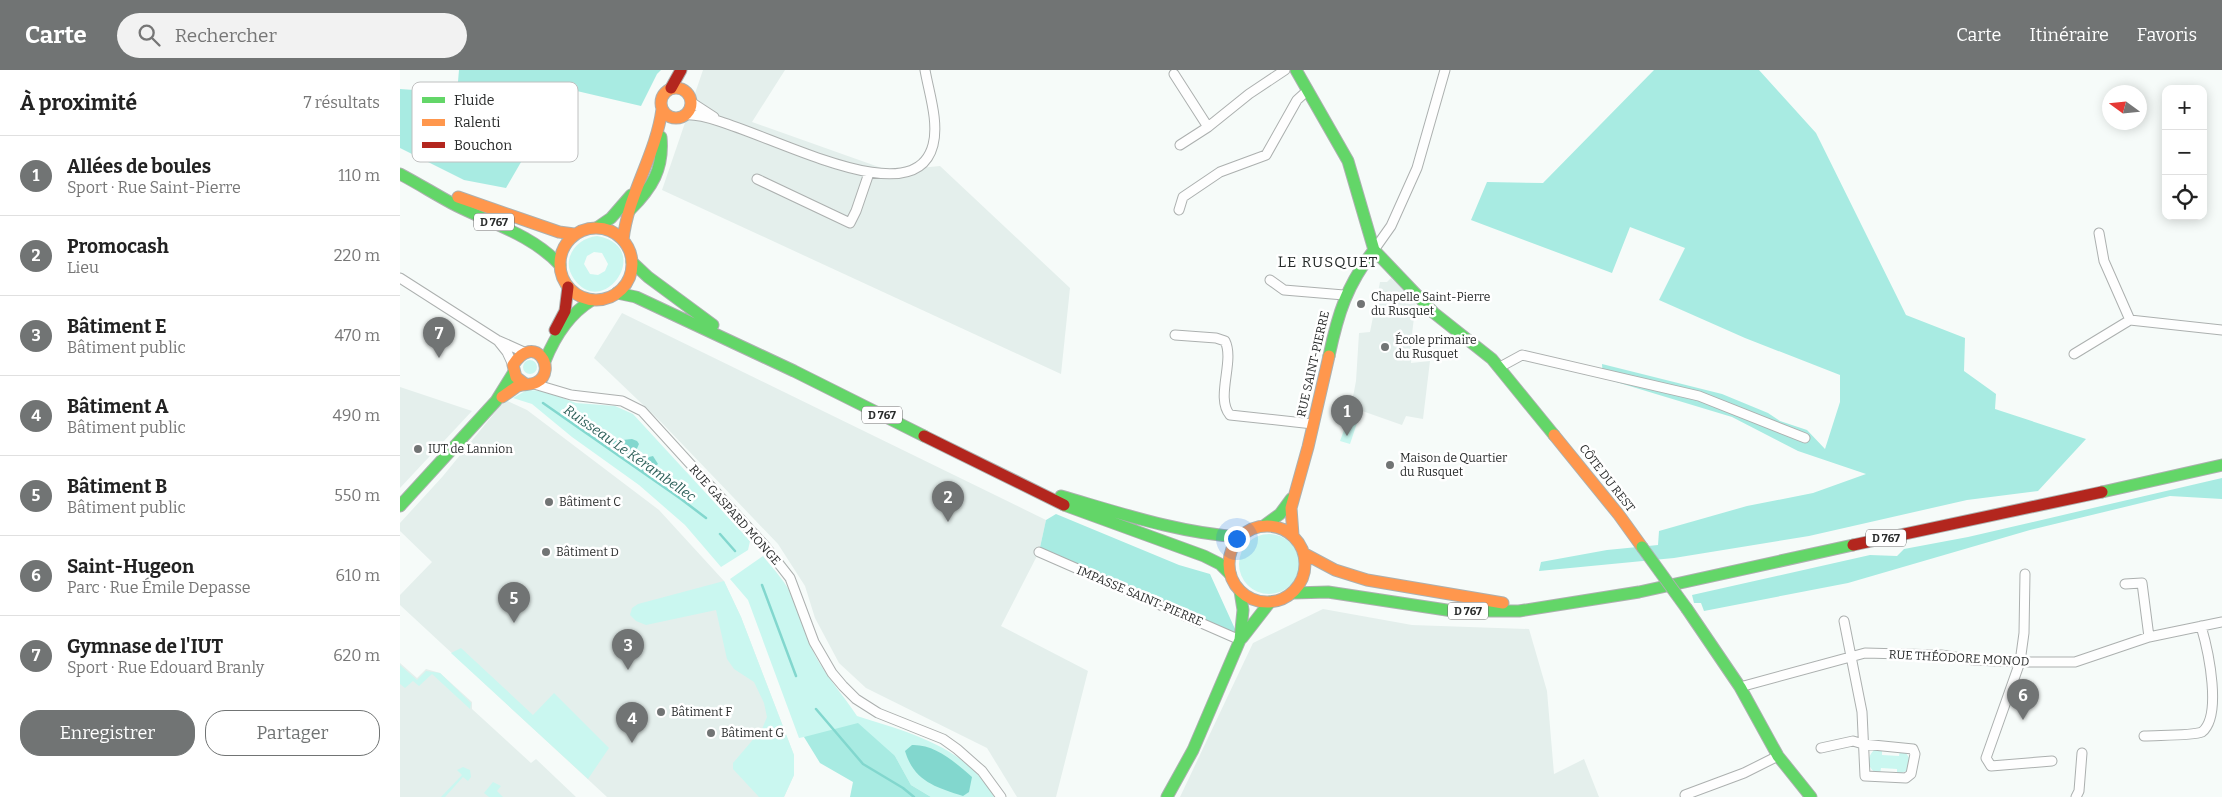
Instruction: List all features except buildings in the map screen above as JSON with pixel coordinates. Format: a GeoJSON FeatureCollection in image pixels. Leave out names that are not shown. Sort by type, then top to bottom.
{"type":"FeatureCollection","features":[{"type":"Feature","properties":{"kind":"main road"},"geometry":{"type":"LineString","coordinates":[[623,240],[628,212],[636,189],[658,141],[662,97],[671,88],[681,70]]}},
{"type":"Feature","properties":{"kind":"main road"},"geometry":{"type":"LineString","coordinates":[[658,141],[690,108],[691,102],[685,90],[688,70]]}},
{"type":"Feature","properties":{"kind":"main road"},"geometry":{"type":"LineString","coordinates":[[1296,70],[1348,161],[1374,250]]}},
{"type":"Feature","properties":{"kind":"main road"},"geometry":{"type":"LineString","coordinates":[[671,88],[676,87],[685,90]]}},
{"type":"Feature","properties":{"kind":"main road"},"geometry":{"type":"LineString","coordinates":[[662,109],[670,117],[680,117]]}},
{"type":"Feature","properties":{"kind":"main road"},"geometry":{"type":"LineString","coordinates":[[628,212],[646,196],[654,182],[663,156],[658,141]]}},
{"type":"Feature","properties":{"kind":"main road","name":"D 767"},"geometry":{"type":"LineString","coordinates":[[400,174],[466,210],[518,233],[545,251],[560,265]]}},
{"type":"Feature","properties":{"kind":"main road","name":"D 767"},"geometry":{"type":"LineString","coordinates":[[423,186],[559,232],[574,234]]}},
{"type":"Feature","properties":{"kind":"main road"},"geometry":{"type":"LineString","coordinates":[[592,300],[575,293],[568,287],[561,273],[560,265],[563,248],[574,234],[582,230],[598,227],[611,218],[636,189]]}},
{"type":"Feature","properties":{"kind":"main road"},"geometry":{"type":"LineString","coordinates":[[496,401],[542,379],[550,349],[578,310],[592,300],[610,297],[617,293],[628,279],[632,262],[630,250],[616,234],[598,227]]}},
{"type":"Feature","properties":{"kind":"main road","name":"RUE SAINT-PIERRE"},"geometry":{"type":"LineString","coordinates":[[1293,535],[1292,508],[1295,492],[1344,294],[1355,274],[1374,250]]}},
{"type":"Feature","properties":{"kind":"main road","name":"CÔTE DU REST"},"geometry":{"type":"LineString","coordinates":[[1374,250],[1434,313],[1500,367],[1619,515],[1687,609],[1740,687],[1778,756],[1812,797]]}},
{"type":"Feature","properties":{"kind":"main road","name":"D 767"},"geometry":{"type":"LineString","coordinates":[[632,262],[648,277],[739,344]]}},
{"type":"Feature","properties":{"kind":"main road"},"geometry":{"type":"LineString","coordinates":[[400,506],[496,401],[513,369],[517,357],[539,348],[552,335],[565,312],[568,287]]}},
{"type":"Feature","properties":{"kind":"main road","name":"D 767"},"geometry":{"type":"LineString","coordinates":[[617,293],[636,297],[739,344],[1051,500],[1204,556],[1220,564],[1230,574]]}},
{"type":"Feature","properties":{"kind":"main road"},"geometry":{"type":"LineString","coordinates":[[528,351],[540,354],[546,366]]}},
{"type":"Feature","properties":{"kind":"main road"},"geometry":{"type":"LineString","coordinates":[[513,369],[520,382],[530,384]]}},
{"type":"Feature","properties":{"kind":"main road","name":"D 767"},"geometry":{"type":"LineString","coordinates":[[1293,593],[1309,590],[1330,592],[1415,607],[1463,611],[1518,611],[1579,603],[1634,593],[2222,465]]}},
{"type":"Feature","properties":{"kind":"main road","name":"D 767"},"geometry":{"type":"LineString","coordinates":[[1026,486],[1172,526],[1219,536],[1240,537]]}},
{"type":"Feature","properties":{"kind":"main road","name":"RUE SAINT-PIERRE"},"geometry":{"type":"LineString","coordinates":[[1265,525],[1280,514],[1295,492]]}},
{"type":"Feature","properties":{"kind":"main road"},"geometry":{"type":"LineString","coordinates":[[1240,591],[1254,600],[1270,602],[1278,601],[1293,593],[1304,575],[1304,554],[1300,544],[1293,535],[1277,526],[1265,525],[1251,529],[1240,537],[1230,554],[1230,574],[1240,591],[1243,610],[1240,640]]}},
{"type":"Feature","properties":{"kind":"main road","name":"D 767"},"geometry":{"type":"LineString","coordinates":[[1304,554],[1333,571],[1392,585],[1488,602],[1549,606]]}},
{"type":"Feature","properties":{"kind":"main road"},"geometry":{"type":"LineString","coordinates":[[1167,797],[1193,750],[1240,640],[1270,602]]}},
{"type":"Feature","properties":{"kind":"street"},"geometry":{"type":"LineString","coordinates":[[680,117],[698,116],[718,120],[809,155],[869,173],[892,176],[902,174],[917,167],[928,157],[933,147],[935,127],[925,70]]}},
{"type":"Feature","properties":{"kind":"street"},"geometry":{"type":"LineString","coordinates":[[1180,145],[1208,127],[1248,94],[1285,70]]}},
{"type":"Feature","properties":{"kind":"street"},"geometry":{"type":"LineString","coordinates":[[1374,250],[1391,226],[1418,168],[1445,70]]}},
{"type":"Feature","properties":{"kind":"street"},"geometry":{"type":"LineString","coordinates":[[1174,74],[1208,127]]}},
{"type":"Feature","properties":{"kind":"street"},"geometry":{"type":"LineString","coordinates":[[1179,210],[1183,197],[1220,172],[1266,155],[1297,100],[1308,90]]}},
{"type":"Feature","properties":{"kind":"street"},"geometry":{"type":"LineString","coordinates":[[691,102],[718,120]]}},
{"type":"Feature","properties":{"kind":"street"},"geometry":{"type":"LineString","coordinates":[[757,179],[850,224],[869,173]]}},
{"type":"Feature","properties":{"kind":"street"},"geometry":{"type":"LineString","coordinates":[[2099,233],[2104,261],[2130,320]]}},
{"type":"Feature","properties":{"kind":"street"},"geometry":{"type":"LineString","coordinates":[[400,278],[497,340],[528,351]]}},
{"type":"Feature","properties":{"kind":"street"},"geometry":{"type":"LineString","coordinates":[[1270,280],[1284,290],[1344,294]]}},
{"type":"Feature","properties":{"kind":"street"},"geometry":{"type":"LineString","coordinates":[[2074,354],[2130,320],[2222,330]]}},
{"type":"Feature","properties":{"kind":"street"},"geometry":{"type":"LineString","coordinates":[[1175,336],[1224,340],[1228,351],[1225,404],[1230,415],[1313,424]]}},
{"type":"Feature","properties":{"kind":"street"},"geometry":{"type":"LineString","coordinates":[[497,340],[507,352],[513,369]]}},
{"type":"Feature","properties":{"kind":"street"},"geometry":{"type":"LineString","coordinates":[[1500,367],[1522,355],[1657,386],[1699,396],[1805,438]]}},
{"type":"Feature","properties":{"kind":"street"},"geometry":{"type":"LineString","coordinates":[[546,366],[555,385],[563,392]]}},
{"type":"Feature","properties":{"kind":"street","name":"RUE GASPARD MONGE"},"geometry":{"type":"LineString","coordinates":[[530,384],[579,396],[622,401],[642,411],[765,546],[790,578],[814,642],[832,673],[843,686],[856,699],[878,713],[943,739],[982,771],[1001,797]]}},
{"type":"Feature","properties":{"kind":"street","name":"IMPASSE SAINT-PIERRE"},"geometry":{"type":"LineString","coordinates":[[1039,552],[1240,640]]}},
{"type":"Feature","properties":{"kind":"street"},"geometry":{"type":"LineString","coordinates":[[2025,574],[2024,633],[2020,662],[1986,758],[1990,766],[2052,761]]}},
{"type":"Feature","properties":{"kind":"street"},"geometry":{"type":"LineString","coordinates":[[2125,584],[2142,582],[2149,637]]}},
{"type":"Feature","properties":{"kind":"street"},"geometry":{"type":"LineString","coordinates":[[1821,748],[1853,741],[1863,744],[1913,749],[1915,754],[1911,774],[1906,778],[1865,776],[1863,744],[1862,712],[1844,621]]}},
{"type":"Feature","properties":{"kind":"street","name":"RUE THÉODORE MONOD"},"geometry":{"type":"LineString","coordinates":[[1740,687],[1865,653],[1942,655],[1974,660],[2020,662],[2075,662],[2149,637],[2222,622]]}},
{"type":"Feature","properties":{"kind":"street"},"geometry":{"type":"LineString","coordinates":[[2144,736],[2201,733],[2212,724],[2220,706],[2221,693],[2201,626]]}},
{"type":"Feature","properties":{"kind":"street"},"geometry":{"type":"LineString","coordinates":[[2076,797],[2079,791],[2082,753]]}},
{"type":"Feature","properties":{"kind":"street"},"geometry":{"type":"LineString","coordinates":[[1686,794],[1744,773],[1778,756]]}},
{"type":"Feature","properties":{"kind":"shaded area"},"geometry":{"type":"Polygon","coordinates":[[[459,70],[661,70],[657,74],[641,106],[578,91],[578,82],[458,82],[459,70]]]}},
{"type":"Feature","properties":{"kind":"shaded area"},"geometry":{"type":"Polygon","coordinates":[[[703,70],[785,70],[752,122],[890,171],[940,166],[1070,288],[1061,374],[662,190],[703,70]]]}},
{"type":"Feature","properties":{"kind":"shaded area"},"geometry":{"type":"Polygon","coordinates":[[[1654,70],[1759,70],[1816,133],[1906,315],[1965,338],[1964,371],[1996,394],[1995,409],[2086,439],[2038,491],[1967,500],[1809,536],[1674,558],[1539,571],[1541,562],[1607,550],[1658,545],[1659,531],[1747,506],[1813,493],[1866,474],[1798,451],[1732,417],[1603,378],[1602,364],[1722,394],[1768,413],[1780,421],[1807,430],[1825,449],[1840,402],[1840,375],[1745,338],[1659,300],[1685,248],[1630,227],[1612,273],[1471,220],[1487,182],[1543,183],[1654,70]]]}},
{"type":"Feature","properties":{"kind":"shaded area"},"geometry":{"type":"Polygon","coordinates":[[[400,89],[412,90],[412,154],[400,148],[400,89]]]}},
{"type":"Feature","properties":{"kind":"shaded area"},"geometry":{"type":"Polygon","coordinates":[[[428,162],[521,162],[506,188],[464,180],[428,162]]]}},
{"type":"Feature","properties":{"kind":"shaded area"},"geometry":{"type":"Polygon","coordinates":[[[597,236],[614,242],[622,253],[623,265],[618,277],[610,286],[598,291],[586,290],[574,279],[570,272],[569,265],[572,251],[577,245],[597,236]],[[594,252],[587,256],[584,264],[590,274],[598,275],[605,271],[608,264],[602,253],[594,252]]]}},
{"type":"Feature","properties":{"kind":"shaded area","name":"École primaire du Rusquet"},"geometry":{"type":"Polygon","coordinates":[[[1391,278],[1416,301],[1411,363],[1430,361],[1423,419],[1406,416],[1402,425],[1351,407],[1356,381],[1359,333],[1370,332],[1380,282],[1387,282],[1391,278]]]}},
{"type":"Feature","properties":{"kind":"shaded area"},"geometry":{"type":"Polygon","coordinates":[[[622,313],[1046,520],[1039,552],[1001,626],[1088,671],[1056,797],[1017,797],[987,748],[866,688],[839,663],[815,618],[805,586],[778,544],[661,422],[594,358],[622,313]]]}},
{"type":"Feature","properties":{"kind":"shaded area"},"geometry":{"type":"Polygon","coordinates":[[[527,360],[533,360],[537,367],[533,374],[527,374],[523,370],[523,364],[527,360]]]}},
{"type":"Feature","properties":{"kind":"shaded area","name":"IUT de Lannion"},"geometry":{"type":"Polygon","coordinates":[[[400,387],[472,411],[400,488],[400,387]]]}},
{"type":"Feature","properties":{"kind":"shaded area"},"geometry":{"type":"Polygon","coordinates":[[[527,390],[544,391],[576,403],[615,406],[633,414],[750,541],[748,550],[721,567],[685,525],[639,485],[572,437],[532,404],[513,398],[527,390]]]}},
{"type":"Feature","properties":{"kind":"shaded area"},"geometry":{"type":"Polygon","coordinates":[[[505,400],[527,410],[659,510],[724,581],[741,617],[794,755],[794,775],[784,797],[607,797],[400,605],[400,595],[432,562],[400,531],[400,523],[443,476],[505,400]]]}},
{"type":"Feature","properties":{"kind":"shaded area"},"geometry":{"type":"Polygon","coordinates":[[[1348,419],[1357,423],[1350,444],[1340,441],[1348,419]]]}},
{"type":"Feature","properties":{"kind":"shaded area"},"geometry":{"type":"Polygon","coordinates":[[[2222,478],[2222,499],[2170,496],[2030,530],[1848,583],[1704,611],[1701,603],[1694,603],[1692,595],[1870,555],[1897,556],[1904,549],[1968,537],[2222,478]]]}},
{"type":"Feature","properties":{"kind":"shaded area"},"geometry":{"type":"Polygon","coordinates":[[[1056,514],[1179,565],[1210,574],[1240,640],[1039,552],[1046,520],[1056,514]]]}},
{"type":"Feature","properties":{"kind":"shaded area"},"geometry":{"type":"Polygon","coordinates":[[[1263,534],[1275,534],[1286,539],[1294,547],[1299,558],[1297,576],[1286,589],[1275,594],[1263,594],[1252,589],[1244,581],[1239,570],[1239,558],[1244,547],[1252,539],[1263,534]]]}},
{"type":"Feature","properties":{"kind":"shaded area"},"geometry":{"type":"Polygon","coordinates":[[[763,556],[788,588],[816,656],[857,716],[916,735],[952,754],[982,780],[994,797],[931,797],[911,785],[895,756],[804,737],[799,738],[748,600],[730,579],[763,556]]]}},
{"type":"Feature","properties":{"kind":"shaded area"},"geometry":{"type":"Polygon","coordinates":[[[724,581],[741,617],[794,755],[794,775],[784,797],[759,797],[733,769],[733,763],[762,729],[767,717],[764,703],[754,682],[734,669],[727,659],[716,610],[646,625],[636,621],[630,615],[632,608],[638,604],[724,581]]]}},
{"type":"Feature","properties":{"kind":"shaded area"},"geometry":{"type":"Polygon","coordinates":[[[1323,609],[1412,625],[1529,629],[1547,691],[1554,774],[1584,759],[1599,797],[1180,797],[1253,643],[1323,609]]]}},
{"type":"Feature","properties":{"kind":"shaded area"},"geometry":{"type":"Polygon","coordinates":[[[461,648],[533,715],[554,693],[609,748],[588,779],[451,653],[461,648]]]}},
{"type":"Feature","properties":{"kind":"shaded area"},"geometry":{"type":"Polygon","coordinates":[[[400,663],[417,678],[426,669],[440,673],[472,702],[472,709],[531,763],[536,759],[576,797],[400,797],[400,663]]]}},
{"type":"Feature","properties":{"kind":"shaded area"},"geometry":{"type":"Polygon","coordinates":[[[400,665],[417,680],[426,671],[440,673],[471,703],[470,709],[432,674],[419,686],[413,681],[405,688],[400,684],[400,665]]]}},
{"type":"Feature","properties":{"kind":"shaded area"},"geometry":{"type":"Polygon","coordinates":[[[858,723],[895,756],[911,785],[931,797],[850,797],[853,782],[820,763],[804,737],[858,723]]]}},
{"type":"Feature","properties":{"kind":"shaded area"},"geometry":{"type":"Polygon","coordinates":[[[1882,748],[1882,755],[1899,756],[1900,750],[1906,753],[1911,761],[1909,770],[1897,775],[1897,769],[1881,768],[1880,774],[1873,770],[1869,764],[1869,757],[1874,750],[1882,748]]]}},
{"type":"Feature","properties":{"kind":"shaded area"},"geometry":{"type":"Polygon","coordinates":[[[463,767],[470,770],[471,777],[468,781],[463,777],[445,797],[441,797],[462,775],[457,770],[463,767]]]}},
{"type":"Feature","properties":{"kind":"shaded area"},"geometry":{"type":"Polygon","coordinates":[[[493,782],[501,786],[497,791],[503,797],[489,797],[484,793],[493,782]]]}},
{"type":"Feature","properties":{"kind":"water"},"geometry":{"type":"Polygon","coordinates":[[[632,439],[639,444],[634,455],[627,457],[608,447],[609,445],[605,442],[632,439]]]}},
{"type":"Feature","properties":{"kind":"water"},"geometry":{"type":"Polygon","coordinates":[[[653,456],[658,464],[646,474],[643,473],[640,466],[649,457],[653,456]]]}},
{"type":"Feature","properties":{"kind":"water"},"geometry":{"type":"Polygon","coordinates":[[[912,745],[937,751],[959,766],[972,777],[969,792],[963,796],[953,793],[935,786],[920,776],[909,761],[905,751],[912,745]]]}},
{"type":"Feature","properties":{"kind":"waterway","name":"Ruisseau Le Kérambellec"},"geometry":{"type":"LineString","coordinates":[[543,403],[706,518]]}},
{"type":"Feature","properties":{"kind":"waterway","name":"Ruisseau Le Kérambellec"},"geometry":{"type":"LineString","coordinates":[[720,534],[735,551]]}},
{"type":"Feature","properties":{"kind":"waterway","name":"Ruisseau Le Kérambellec"},"geometry":{"type":"LineString","coordinates":[[762,585],[796,676]]}},
{"type":"Feature","properties":{"kind":"waterway","name":"Ruisseau Le Kérambellec"},"geometry":{"type":"LineString","coordinates":[[816,709],[863,764],[903,788],[914,797]]}},
{"type":"Feature","properties":{"kind":"traffic: fast"},"geometry":{"type":"LineString","coordinates":[[1296,70],[1348,161],[1374,250],[1434,313],[1492,359],[1554,435]]}},
{"type":"Feature","properties":{"kind":"traffic: fast"},"geometry":{"type":"LineString","coordinates":[[630,210],[645,194],[655,177],[661,159],[661,137]]}},
{"type":"Feature","properties":{"kind":"traffic: fast"},"geometry":{"type":"LineString","coordinates":[[400,174],[457,206],[525,238],[560,265]]}},
{"type":"Feature","properties":{"kind":"traffic: fast"},"geometry":{"type":"LineString","coordinates":[[598,227],[611,218],[631,195]]}},
{"type":"Feature","properties":{"kind":"traffic: fast"},"geometry":{"type":"LineString","coordinates":[[1329,356],[1340,313],[1350,288],[1374,250]]}},
{"type":"Feature","properties":{"kind":"traffic: fast"},"geometry":{"type":"LineString","coordinates":[[632,262],[648,277],[713,325]]}},
{"type":"Feature","properties":{"kind":"traffic: fast"},"geometry":{"type":"LineString","coordinates":[[617,293],[636,297],[794,371],[924,436]]}},
{"type":"Feature","properties":{"kind":"traffic: fast"},"geometry":{"type":"LineString","coordinates":[[545,361],[553,343],[564,326],[576,312],[592,300]]}},
{"type":"Feature","properties":{"kind":"traffic: fast"},"geometry":{"type":"LineString","coordinates":[[400,506],[496,401],[514,372]]}},
{"type":"Feature","properties":{"kind":"traffic: fast"},"geometry":{"type":"LineString","coordinates":[[2102,492],[2222,465]]}},
{"type":"Feature","properties":{"kind":"traffic: fast"},"geometry":{"type":"LineString","coordinates":[[1061,496],[1172,527],[1240,537]]}},
{"type":"Feature","properties":{"kind":"traffic: fast"},"geometry":{"type":"LineString","coordinates":[[1265,525],[1280,514],[1291,499]]}},
{"type":"Feature","properties":{"kind":"traffic: fast"},"geometry":{"type":"LineString","coordinates":[[1064,505],[1204,556],[1220,564],[1230,574]]}},
{"type":"Feature","properties":{"kind":"traffic: fast"},"geometry":{"type":"LineString","coordinates":[[1293,593],[1328,592],[1453,611],[1519,611],[1639,592],[1853,545]]}},
{"type":"Feature","properties":{"kind":"traffic: fast"},"geometry":{"type":"LineString","coordinates":[[1642,547],[1687,609]]}},
{"type":"Feature","properties":{"kind":"traffic: fast"},"geometry":{"type":"LineString","coordinates":[[1167,797],[1193,750],[1240,640],[1243,610],[1240,591]]}},
{"type":"Feature","properties":{"kind":"traffic: fast"},"geometry":{"type":"LineString","coordinates":[[1242,638],[1270,602]]}},
{"type":"Feature","properties":{"kind":"traffic: fast"},"geometry":{"type":"LineString","coordinates":[[1687,609],[1740,687],[1778,756],[1811,797]]}},
{"type":"Feature","properties":{"kind":"traffic: slow"},"geometry":{"type":"LineString","coordinates":[[676,88],[687,92],[691,103],[687,114],[676,118],[665,114],[661,103],[665,92],[676,88]]}},
{"type":"Feature","properties":{"kind":"traffic: slow"},"geometry":{"type":"LineString","coordinates":[[623,240],[630,207],[654,142],[662,109]]}},
{"type":"Feature","properties":{"kind":"traffic: slow"},"geometry":{"type":"LineString","coordinates":[[458,197],[559,232],[574,234]]}},
{"type":"Feature","properties":{"kind":"traffic: slow"},"geometry":{"type":"LineString","coordinates":[[596,228],[610,231],[622,238],[629,250],[632,264],[629,278],[622,290],[610,297],[596,300],[582,297],[570,290],[563,278],[560,264],[563,250],[570,238],[582,231],[596,228]]}},
{"type":"Feature","properties":{"kind":"traffic: slow"},"geometry":{"type":"LineString","coordinates":[[502,397],[518,386],[535,383],[543,377],[544,363],[536,353],[529,352],[521,356],[513,365],[516,377],[525,384]]}},
{"type":"Feature","properties":{"kind":"traffic: slow"},"geometry":{"type":"LineString","coordinates":[[1293,535],[1291,508],[1308,447],[1329,356]]}},
{"type":"Feature","properties":{"kind":"traffic: slow"},"geometry":{"type":"LineString","coordinates":[[1554,435],[1619,515],[1642,547]]}},
{"type":"Feature","properties":{"kind":"traffic: slow"},"geometry":{"type":"LineString","coordinates":[[1275,526],[1288,532],[1299,543],[1305,556],[1305,564],[1303,579],[1288,596],[1275,602],[1259,602],[1246,596],[1231,579],[1229,556],[1235,543],[1252,528],[1275,526]]}},
{"type":"Feature","properties":{"kind":"traffic: slow"},"geometry":{"type":"LineString","coordinates":[[1305,554],[1335,570],[1367,580],[1503,603]]}},
{"type":"Feature","properties":{"kind":"traffic: jam"},"geometry":{"type":"LineString","coordinates":[[671,88],[681,70]]}},
{"type":"Feature","properties":{"kind":"traffic: jam"},"geometry":{"type":"LineString","coordinates":[[555,330],[565,311],[568,287]]}},
{"type":"Feature","properties":{"kind":"traffic: jam"},"geometry":{"type":"LineString","coordinates":[[924,436],[1064,505]]}},
{"type":"Feature","properties":{"kind":"traffic: jam"},"geometry":{"type":"LineString","coordinates":[[1853,545],[2102,492]]}},
{"type":"Feature","properties":{"kind":"place","name":"Chapelle Saint-Pierre du Rusquet"},"geometry":{"type":"Point","coordinates":[1361,304]}},
{"type":"Feature","properties":{"kind":"place","name":"École primaire du Rusquet"},"geometry":{"type":"Point","coordinates":[1385,347]}},
{"type":"Feature","properties":{"kind":"place","name":"Gymnase de l'IUT"},"geometry":{"type":"Point","coordinates":[439,358]}},
{"type":"Feature","properties":{"kind":"place","name":"Allées de boules"},"geometry":{"type":"Point","coordinates":[1347,436]}},
{"type":"Feature","properties":{"kind":"place","name":"IUT de Lannion"},"geometry":{"type":"Point","coordinates":[418,449]}},
{"type":"Feature","properties":{"kind":"place","name":"Maison de Quartier du Rusquet"},"geometry":{"type":"Point","coordinates":[1390,465]}},
{"type":"Feature","properties":{"kind":"place","name":"Bâtiment C"},"geometry":{"type":"Point","coordinates":[549,502]}},
{"type":"Feature","properties":{"kind":"place","name":"Promocash"},"geometry":{"type":"Point","coordinates":[948,522]}},
{"type":"Feature","properties":{"kind":"place","name":"Bâtiment D"},"geometry":{"type":"Point","coordinates":[546,552]}},
{"type":"Feature","properties":{"kind":"place","name":"Bâtiment B"},"geometry":{"type":"Point","coordinates":[514,623]}},
{"type":"Feature","properties":{"kind":"place","name":"Bâtiment E"},"geometry":{"type":"Point","coordinates":[628,670]}},
{"type":"Feature","properties":{"kind":"place","name":"Bâtiment F"},"geometry":{"type":"Point","coordinates":[661,712]}},
{"type":"Feature","properties":{"kind":"place","name":"Saint-Hugeon"},"geometry":{"type":"Point","coordinates":[2023,720]}},
{"type":"Feature","properties":{"kind":"place","name":"Bâtiment G"},"geometry":{"type":"Point","coordinates":[711,733]}},
{"type":"Feature","properties":{"kind":"place","name":"Bâtiment A"},"geometry":{"type":"Point","coordinates":[632,743]}},
{"type":"Feature","properties":{"kind":"district","name":"LE RUSQUET"},"geometry":{"type":"Point","coordinates":[1328,262]}}]}
